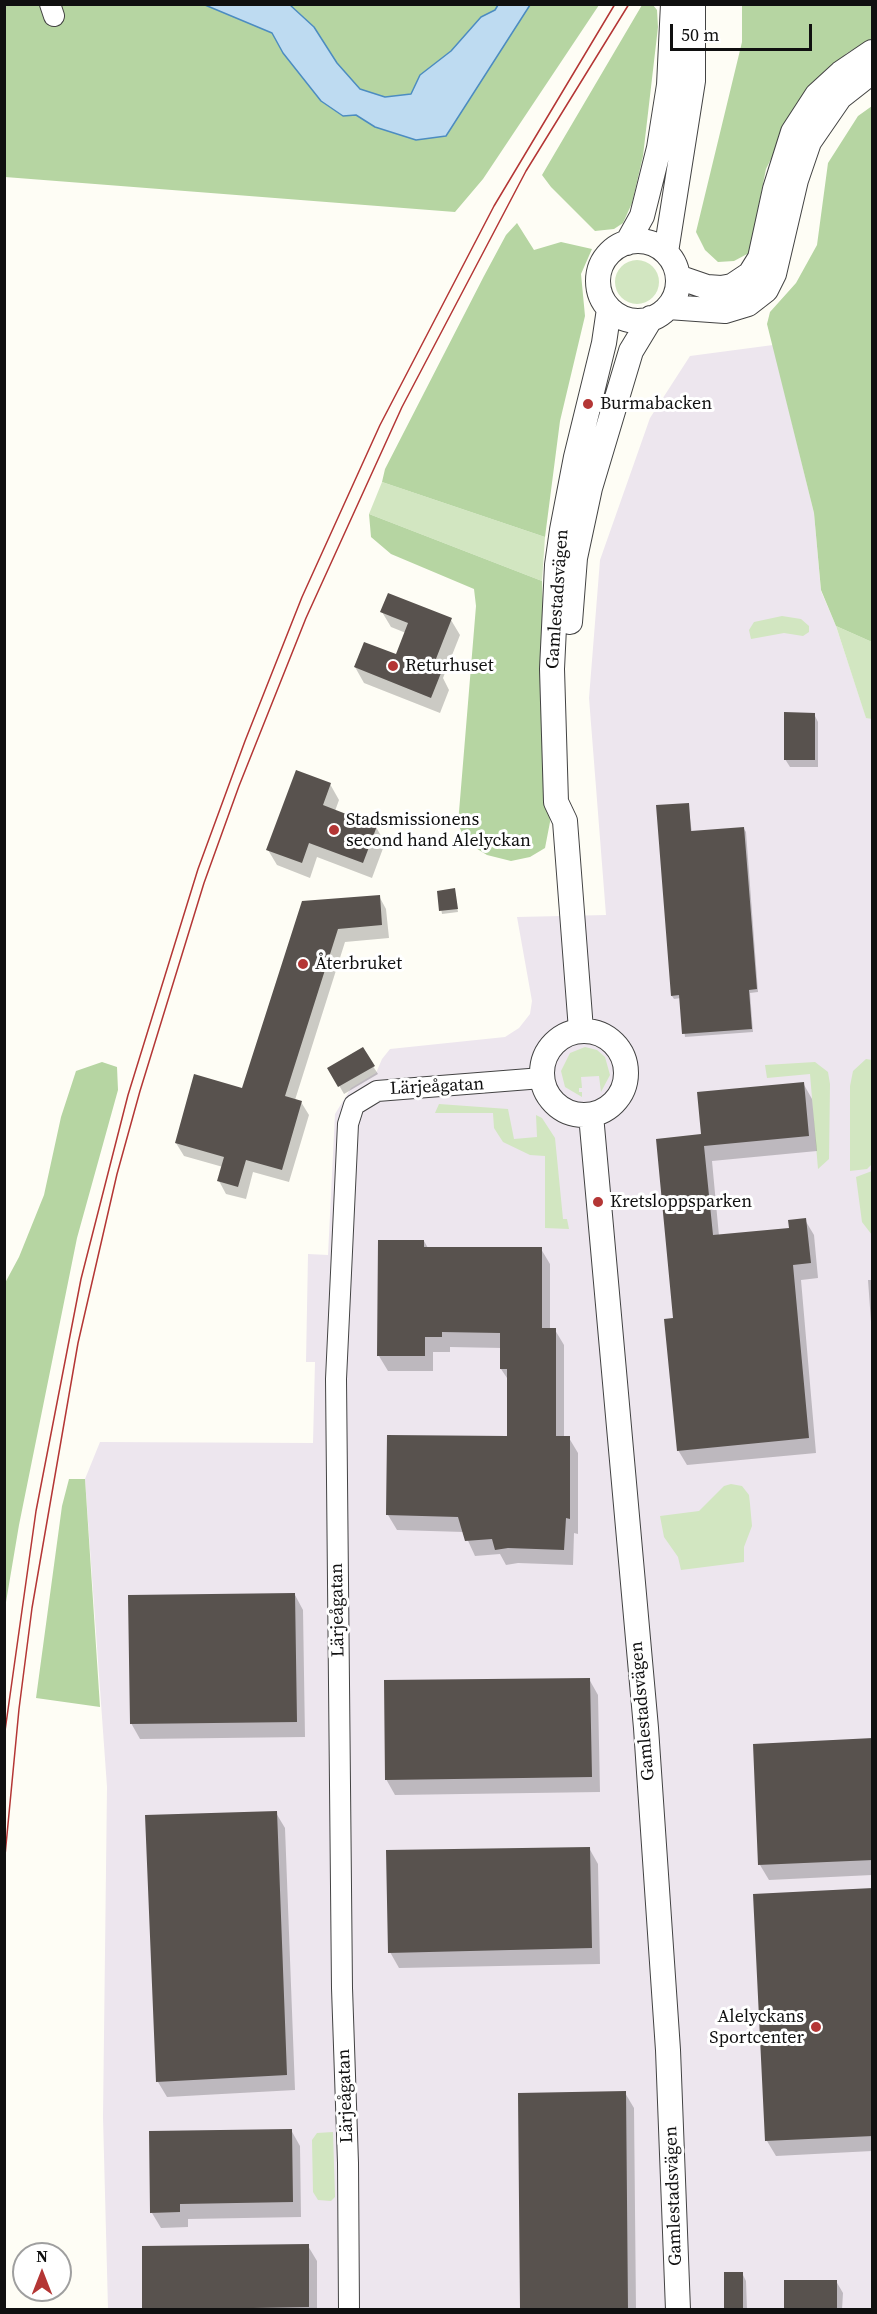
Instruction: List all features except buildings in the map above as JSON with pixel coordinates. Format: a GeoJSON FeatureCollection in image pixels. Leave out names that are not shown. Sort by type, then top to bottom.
{"type":"FeatureCollection","features":[{"type":"Feature","properties":{"kind":"street","name":"Gamlestadsvägen"},"geometry":{"type":"LineString","coordinates":[[581,1030],[565,821],[556,802],[553,733],[557,566],[569,488],[604,344],[609,309],[599,291],[599,270],[609,253],[627,243],[642,216],[659,148],[669,85],[673,4]]}},
{"type":"Feature","properties":{"kind":"street"},"geometry":{"type":"LineString","coordinates":[[666,252],[691,100],[694,62],[693,4]]}},
{"type":"Feature","properties":{"kind":"street"},"geometry":{"type":"LineString","coordinates":[[627,243],[648,242],[666,252],[674,264],[678,278],[700,285],[721,288],[732,286],[750,274],[760,258],[776,189],[794,132],[817,95],[841,73],[873,52]]}},
{"type":"Feature","properties":{"kind":"street"},"geometry":{"type":"LineString","coordinates":[[609,309],[631,320],[659,313],[725,311],[747,304],[766,290],[774,274],[796,180],[809,142],[840,97],[873,72]]}},
{"type":"Feature","properties":{"kind":"street","name":"Gamlestadsvägen"},"geometry":{"type":"LineString","coordinates":[[565,821],[572,803],[567,686],[575,558],[590,488],[617,390],[636,340],[676,291],[678,278]]}},
{"type":"Feature","properties":{"kind":"street"},"geometry":{"type":"LineString","coordinates":[[581,1030],[598,1032],[614,1041],[624,1056],[627,1067],[626,1084],[618,1098],[606,1109],[591,1115],[575,1114],[561,1108],[550,1097],[542,1078],[543,1061],[551,1046],[565,1035],[581,1030]]}},
{"type":"Feature","properties":{"kind":"street","name":"Lärjeågatan"},"geometry":{"type":"LineString","coordinates":[[349,2310],[348,2163],[342,1988],[336,1379],[348,1124],[354,1105],[377,1091],[542,1078]]}},
{"type":"Feature","properties":{"kind":"street","name":"Gamlestadsvägen"},"geometry":{"type":"LineString","coordinates":[[591,1115],[654,1847],[675,2186],[678,2310]]}},
{"type":"Feature","properties":{"kind":"shaded area"},"geometry":{"type":"Polygon","coordinates":[[[773,345],[814,513],[821,591],[836,626],[866,717],[872,719],[872,2309],[108,2309],[103,2117],[107,1787],[85,1479],[100,1442],[313,1443],[315,1362],[306,1362],[308,1254],[328,1255],[335,1114],[351,1088],[376,1073],[382,1059],[390,1049],[505,1037],[519,1028],[530,1014],[532,1001],[517,917],[606,915],[589,698],[600,560],[650,418],[690,356],[773,345]]]}},
{"type":"Feature","properties":{"kind":"green space"},"geometry":{"type":"Polygon","coordinates":[[[4,5],[599,5],[483,179],[455,212],[5,177],[4,5]]]}},
{"type":"Feature","properties":{"kind":"green space"},"geometry":{"type":"Polygon","coordinates":[[[642,5],[653,5],[657,10],[658,27],[643,156],[632,203],[623,223],[614,229],[595,231],[542,175],[642,5]]]}},
{"type":"Feature","properties":{"kind":"green space"},"geometry":{"type":"Polygon","coordinates":[[[742,5],[872,5],[872,39],[847,53],[800,101],[766,169],[749,253],[734,261],[718,262],[705,250],[696,232],[742,42],[742,5]]]}},
{"type":"Feature","properties":{"kind":"green space"},"geometry":{"type":"Polygon","coordinates":[[[872,106],[872,642],[836,626],[821,590],[814,513],[767,324],[770,312],[796,283],[817,245],[828,163],[858,116],[872,106]]]}},
{"type":"Feature","properties":{"kind":"green space"},"geometry":{"type":"Polygon","coordinates":[[[517,223],[534,250],[561,242],[592,249],[581,274],[585,316],[560,421],[545,537],[382,482],[385,469],[484,276],[506,235],[517,223]]]}},
{"type":"Feature","properties":{"kind":"green space"},"geometry":{"type":"Polygon","coordinates":[[[637,260],[653,266],[659,282],[653,298],[637,304],[621,298],[615,282],[621,266],[637,260]]]}},
{"type":"Feature","properties":{"kind":"green space"},"geometry":{"type":"Polygon","coordinates":[[[382,482],[545,537],[542,581],[369,514],[382,482]]]}},
{"type":"Feature","properties":{"kind":"green space"},"geometry":{"type":"Polygon","coordinates":[[[369,514],[542,581],[550,822],[545,848],[530,857],[511,861],[487,855],[466,842],[458,824],[476,606],[474,589],[391,554],[371,537],[369,514]]]}},
{"type":"Feature","properties":{"kind":"green space"},"geometry":{"type":"Polygon","coordinates":[[[782,616],[801,619],[809,626],[809,632],[803,636],[784,633],[751,639],[749,630],[754,622],[782,616]]]}},
{"type":"Feature","properties":{"kind":"green space"},"geometry":{"type":"Polygon","coordinates":[[[836,626],[872,642],[872,719],[866,718],[836,626]]]}},
{"type":"Feature","properties":{"kind":"green space"},"geometry":{"type":"Polygon","coordinates":[[[585,1047],[597,1050],[605,1057],[610,1075],[601,1092],[599,1076],[581,1077],[582,1088],[579,1088],[579,1092],[582,1092],[582,1097],[565,1087],[561,1071],[570,1053],[585,1047]]]}},
{"type":"Feature","properties":{"kind":"green space"},"geometry":{"type":"Polygon","coordinates":[[[866,1059],[872,1060],[872,1164],[867,1169],[850,1171],[850,1086],[853,1071],[866,1059]]]}},
{"type":"Feature","properties":{"kind":"green space"},"geometry":{"type":"Polygon","coordinates":[[[102,1062],[117,1067],[118,1090],[77,1238],[19,1525],[5,1608],[5,1283],[19,1257],[44,1195],[61,1117],[76,1071],[102,1062]]]}},
{"type":"Feature","properties":{"kind":"green space"},"geometry":{"type":"Polygon","coordinates":[[[815,1062],[828,1072],[830,1084],[829,1159],[818,1169],[810,1074],[767,1078],[765,1065],[815,1062]]]}},
{"type":"Feature","properties":{"kind":"green space"},"geometry":{"type":"Polygon","coordinates":[[[439,1104],[508,1109],[514,1139],[537,1137],[536,1115],[542,1118],[555,1138],[563,1219],[567,1219],[569,1229],[545,1228],[545,1156],[530,1155],[503,1142],[494,1128],[493,1113],[435,1113],[439,1104]]]}},
{"type":"Feature","properties":{"kind":"green space"},"geometry":{"type":"Polygon","coordinates":[[[872,1171],[872,1235],[862,1222],[856,1177],[872,1171]]]}},
{"type":"Feature","properties":{"kind":"green space"},"geometry":{"type":"Polygon","coordinates":[[[69,1479],[85,1479],[100,1707],[36,1698],[62,1506],[69,1479]]]}},
{"type":"Feature","properties":{"kind":"green space"},"geometry":{"type":"Polygon","coordinates":[[[731,1484],[742,1486],[749,1495],[752,1526],[744,1547],[744,1562],[681,1570],[678,1557],[664,1537],[660,1516],[699,1511],[724,1486],[731,1484]]]}},
{"type":"Feature","properties":{"kind":"green space"},"geometry":{"type":"Polygon","coordinates":[[[333,2132],[335,2197],[331,2201],[318,2200],[313,2192],[312,2140],[317,2133],[333,2132]]]}},
{"type":"Feature","properties":{"kind":"water"},"geometry":{"type":"Polygon","coordinates":[[[205,5],[290,5],[314,27],[337,63],[360,89],[385,97],[411,94],[420,75],[451,51],[481,17],[495,10],[498,5],[530,5],[446,136],[416,140],[375,127],[356,115],[343,116],[321,101],[283,53],[272,33],[205,5]]]}},
{"type":"Feature","properties":{"kind":"tram line"},"geometry":{"type":"LineString","coordinates":[[4,1738],[36,1511],[81,1279],[128,1095],[198,869],[245,741],[302,597],[380,425],[494,206],[615,4]]}},
{"type":"Feature","properties":{"kind":"tram line"},"geometry":{"type":"LineString","coordinates":[[4,1866],[19,1709],[32,1608],[78,1343],[117,1174],[204,883],[239,786],[306,618],[402,407],[526,171],[629,4]]}},
{"type":"Feature","properties":{"kind":"place","name":"Burmabacken"},"geometry":{"type":"Point","coordinates":[588,404]}},
{"type":"Feature","properties":{"kind":"place","name":"Returhuset"},"geometry":{"type":"Point","coordinates":[393,666]}},
{"type":"Feature","properties":{"kind":"place","name":"Stadsmissionens second hand Alelyckan"},"geometry":{"type":"Point","coordinates":[334,830]}},
{"type":"Feature","properties":{"kind":"place","name":"Återbruket"},"geometry":{"type":"Point","coordinates":[303,964]}},
{"type":"Feature","properties":{"kind":"place","name":"Kretsloppsparken"},"geometry":{"type":"Point","coordinates":[598,1202]}},
{"type":"Feature","properties":{"kind":"place","name":"Alelyckans Sportcenter"},"geometry":{"type":"Point","coordinates":[816,2027]}}]}
